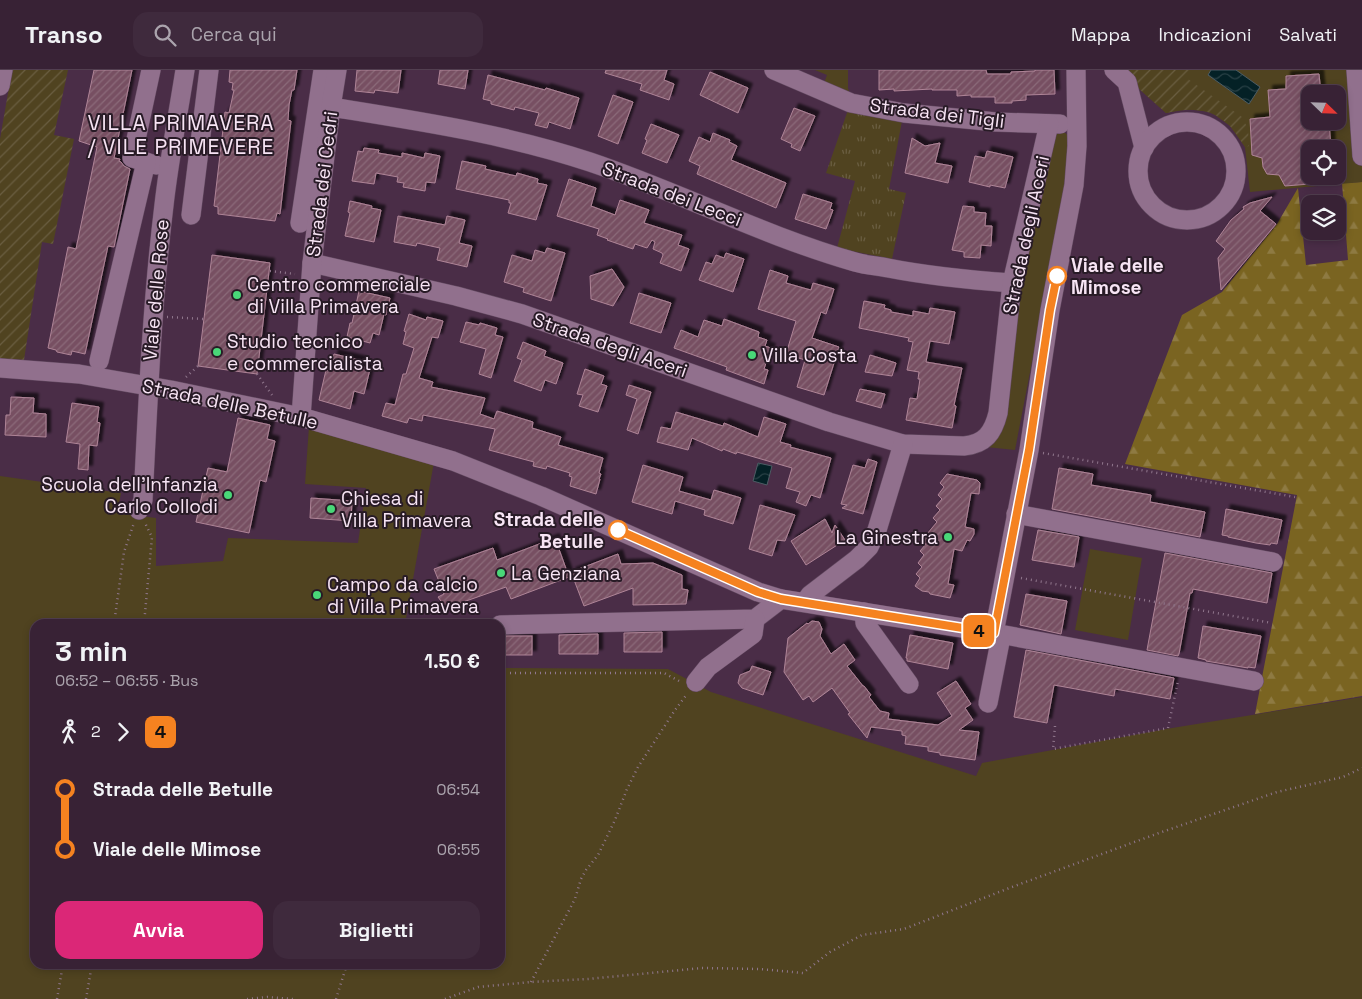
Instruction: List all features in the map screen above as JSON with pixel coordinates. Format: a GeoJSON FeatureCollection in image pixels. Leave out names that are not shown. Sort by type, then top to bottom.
{"type":"FeatureCollection","features":[{"type":"Feature","properties":{"kind":"street"},"geometry":{"type":"LineString","coordinates":[[151,70],[132,158],[169,168]]}},
{"type":"Feature","properties":{"kind":"street","name":"Viale delle Rose"},"geometry":{"type":"LineString","coordinates":[[139,510],[143,500],[148,386],[164,204],[185,70]]}},
{"type":"Feature","properties":{"kind":"street"},"geometry":{"type":"LineString","coordinates":[[191,215],[209,70]]}},
{"type":"Feature","properties":{"kind":"street"},"geometry":{"type":"LineString","coordinates":[[300,223],[326,111],[323,70]]}},
{"type":"Feature","properties":{"kind":"street","name":"Strada dei Cedri"},"geometry":{"type":"LineString","coordinates":[[301,417],[312,263],[326,111],[337,70]]}},
{"type":"Feature","properties":{"kind":"street","name":"Strada dei Tigli"},"geometry":{"type":"LineString","coordinates":[[774,70],[851,103],[904,114],[996,122],[1077,124]]}},
{"type":"Feature","properties":{"kind":"street"},"geometry":{"type":"LineString","coordinates":[[988,703],[1000,642],[994,633],[1029,450],[1050,310],[1074,185],[1077,124],[1076,70]]}},
{"type":"Feature","properties":{"kind":"street"},"geometry":{"type":"LineString","coordinates":[[1114,70],[1127,82],[1144,148],[1139,164],[1139,180],[1145,195],[1155,208],[1169,216],[1185,220],[1202,218],[1216,210],[1228,198],[1234,184],[1235,160],[1225,139],[1212,129],[1198,123],[1182,122],[1174,124],[1167,126],[1154,135],[1144,148]]}},
{"type":"Feature","properties":{"kind":"street"},"geometry":{"type":"LineString","coordinates":[[1356,70],[1362,156]]}},
{"type":"Feature","properties":{"kind":"street"},"geometry":{"type":"LineString","coordinates":[[181,94],[206,97]]}},
{"type":"Feature","properties":{"kind":"street","name":"Strada dei Lecci"},"geometry":{"type":"LineString","coordinates":[[326,111],[426,122],[523,143],[589,161],[809,248],[857,262],[913,273],[1012,283]]}},
{"type":"Feature","properties":{"kind":"street","name":"Strada degli Aceri"},"geometry":{"type":"LineString","coordinates":[[312,263],[456,296],[522,314],[829,422],[903,444],[973,446],[983,441],[990,433],[998,413],[1012,283],[1049,124]]}},
{"type":"Feature","properties":{"kind":"street"},"geometry":{"type":"LineString","coordinates":[[99,361],[146,162]]}},
{"type":"Feature","properties":{"kind":"street","name":"Strada delle Betulle"},"geometry":{"type":"LineString","coordinates":[[0,368],[79,374],[301,417],[452,461],[541,496],[758,592],[781,599],[994,633],[1254,681]]}},
{"type":"Feature","properties":{"kind":"street"},"geometry":{"type":"LineString","coordinates":[[805,602],[810,595],[857,559],[868,547],[877,530],[903,444]]}},
{"type":"Feature","properties":{"kind":"street"},"geometry":{"type":"LineString","coordinates":[[1016,514],[1273,562]]}},
{"type":"Feature","properties":{"kind":"street"},"geometry":{"type":"LineString","coordinates":[[505,625],[755,619],[781,599]]}},
{"type":"Feature","properties":{"kind":"street"},"geometry":{"type":"LineString","coordinates":[[864,612],[865,623],[909,684]]}},
{"type":"Feature","properties":{"kind":"street"},"geometry":{"type":"LineString","coordinates":[[694,685],[708,667],[753,634],[755,619]]}},
{"type":"Feature","properties":{"kind":"path"},"geometry":{"type":"LineString","coordinates":[[270,271],[296,274]]}},
{"type":"Feature","properties":{"kind":"path"},"geometry":{"type":"LineString","coordinates":[[153,316],[204,318]]}},
{"type":"Feature","properties":{"kind":"path"},"geometry":{"type":"LineString","coordinates":[[1029,450],[1295,497]]}},
{"type":"Feature","properties":{"kind":"path"},"geometry":{"type":"LineString","coordinates":[[115,619],[124,552],[139,510]]}},
{"type":"Feature","properties":{"kind":"path"},"geometry":{"type":"LineString","coordinates":[[139,510],[152,537],[144,619]]}},
{"type":"Feature","properties":{"kind":"path"},"geometry":{"type":"LineString","coordinates":[[1005,574],[1272,623]]}},
{"type":"Feature","properties":{"kind":"path"},"geometry":{"type":"LineString","coordinates":[[1055,726],[1053,749],[1168,728],[1180,668]]}},
{"type":"Feature","properties":{"kind":"path"},"geometry":{"type":"LineString","coordinates":[[505,673],[664,673],[694,685],[675,710],[638,767],[598,855],[586,870],[575,899],[531,982]]}},
{"type":"Feature","properties":{"kind":"path"},"geometry":{"type":"LineString","coordinates":[[445,999],[478,987],[702,968],[760,969],[803,973],[830,952],[862,935],[904,929],[1012,886],[1159,833],[1277,792],[1343,777],[1362,768]]}},
{"type":"Feature","properties":{"kind":"path"},"geometry":{"type":"LineString","coordinates":[[57,999],[62,969]]}},
{"type":"Feature","properties":{"kind":"path"},"geometry":{"type":"LineString","coordinates":[[86,999],[91,969]]}},
{"type":"Feature","properties":{"kind":"path"},"geometry":{"type":"LineString","coordinates":[[336,999],[345,969]]}},
{"type":"Feature","properties":{"kind":"path"},"geometry":{"type":"LineString","coordinates":[[247,999],[266,997],[292,999]]}},
{"type":"Feature","properties":{"kind":"green space"},"geometry":{"type":"Polygon","coordinates":[[[12,70],[68,70],[54,135],[74,139],[53,244],[42,242],[24,360],[0,359],[0,139],[12,70]]]}},
{"type":"Feature","properties":{"kind":"green space"},"geometry":{"type":"Polygon","coordinates":[[[815,70],[848,70],[850,94],[824,83],[827,75],[815,70]]]}},
{"type":"Feature","properties":{"kind":"green space"},"geometry":{"type":"Polygon","coordinates":[[[1118,70],[1362,70],[1362,182],[1346,183],[1346,140],[1301,140],[1301,185],[1328,185],[1250,192],[1245,147],[1230,126],[1211,112],[1185,109],[1166,113],[1118,70]]]}},
{"type":"Feature","properties":{"kind":"green space"},"geometry":{"type":"Polygon","coordinates":[[[1118,70],[1193,70],[1188,79],[1242,117],[1248,129],[1249,146],[1245,147],[1229,125],[1222,119],[1207,112],[1184,110],[1166,113],[1118,70]]]}},
{"type":"Feature","properties":{"kind":"green space"},"geometry":{"type":"Polygon","coordinates":[[[848,110],[902,121],[889,189],[906,193],[892,259],[837,248],[855,181],[826,173],[848,110]]]}},
{"type":"Feature","properties":{"kind":"green space"},"geometry":{"type":"Polygon","coordinates":[[[1057,132],[1064,132],[1070,137],[1070,165],[1015,450],[986,447],[1018,282],[1057,132]]]}},
{"type":"Feature","properties":{"kind":"green space"},"geometry":{"type":"Polygon","coordinates":[[[1362,182],[1362,696],[1255,714],[1297,495],[1125,464],[1182,315],[1222,292],[1277,224],[1298,188],[1301,240],[1303,240],[1306,265],[1348,260],[1346,195],[1343,195],[1342,185],[1346,185],[1346,183],[1362,182]]]}},
{"type":"Feature","properties":{"kind":"green space"},"geometry":{"type":"Polygon","coordinates":[[[309,426],[434,462],[406,619],[30,619],[30,969],[505,969],[505,668],[668,669],[711,692],[976,776],[982,763],[1166,729],[1362,697],[1362,999],[0,999],[0,476],[121,493],[117,513],[156,518],[156,566],[223,561],[228,538],[358,543],[366,488],[305,484],[309,426]]]}},
{"type":"Feature","properties":{"kind":"green space"},"geometry":{"type":"Polygon","coordinates":[[[1090,549],[1142,558],[1128,640],[1075,630],[1090,549]]]}},
{"type":"Feature","properties":{"kind":"water"},"geometry":{"type":"Polygon","coordinates":[[[1211,70],[1236,70],[1260,87],[1249,104],[1208,75],[1211,70]]]}},
{"type":"Feature","properties":{"kind":"water"},"geometry":{"type":"Polygon","coordinates":[[[758,463],[772,466],[767,485],[753,481],[758,463]]]}},
{"type":"Feature","properties":{"kind":"building"},"geometry":{"type":"Polygon","coordinates":[[[94,70],[132,70],[114,158],[120,159],[119,161],[124,166],[130,169],[114,247],[108,246],[85,354],[72,351],[71,355],[48,348],[68,247],[76,249],[97,147],[79,141],[94,70]]]}},
{"type":"Feature","properties":{"kind":"building"},"geometry":{"type":"Polygon","coordinates":[[[230,70],[297,70],[294,90],[292,90],[289,105],[288,120],[291,121],[280,214],[277,213],[275,221],[218,214],[218,207],[214,206],[225,112],[229,113],[234,90],[232,90],[233,83],[229,82],[230,70]]]}},
{"type":"Feature","properties":{"kind":"building"},"geometry":{"type":"Polygon","coordinates":[[[357,70],[401,70],[398,93],[375,90],[374,93],[355,91],[357,70]]]}},
{"type":"Feature","properties":{"kind":"building"},"geometry":{"type":"Polygon","coordinates":[[[440,70],[468,70],[465,89],[438,84],[440,70]]]}},
{"type":"Feature","properties":{"kind":"building"},"geometry":{"type":"Polygon","coordinates":[[[606,70],[667,70],[664,80],[674,84],[669,100],[640,90],[642,84],[605,73],[606,70]]]}},
{"type":"Feature","properties":{"kind":"building"},"geometry":{"type":"Polygon","coordinates":[[[879,70],[986,70],[987,74],[1011,74],[1011,72],[1054,70],[1055,94],[1026,95],[1026,100],[1012,101],[1012,103],[995,103],[995,97],[957,96],[957,90],[879,90],[879,70]]]}},
{"type":"Feature","properties":{"kind":"building"},"geometry":{"type":"Polygon","coordinates":[[[710,72],[748,88],[738,113],[700,95],[710,72]]]}},
{"type":"Feature","properties":{"kind":"building"},"geometry":{"type":"Polygon","coordinates":[[[1319,74],[1320,85],[1301,85],[1301,130],[1330,130],[1330,140],[1301,140],[1301,185],[1285,186],[1279,175],[1267,174],[1263,167],[1262,158],[1252,155],[1250,119],[1270,117],[1268,90],[1286,89],[1286,76],[1319,74]]]}},
{"type":"Feature","properties":{"kind":"building"},"geometry":{"type":"Polygon","coordinates":[[[488,75],[545,90],[546,88],[579,98],[570,129],[549,122],[547,128],[535,125],[539,113],[515,107],[514,110],[491,104],[491,101],[483,99],[488,75]]]}},
{"type":"Feature","properties":{"kind":"building"},"geometry":{"type":"Polygon","coordinates":[[[613,95],[633,102],[618,144],[598,136],[613,95]]]}},
{"type":"Feature","properties":{"kind":"building"},"geometry":{"type":"Polygon","coordinates":[[[794,108],[815,116],[800,151],[791,147],[792,144],[781,139],[794,108]]]}},
{"type":"Feature","properties":{"kind":"building"},"geometry":{"type":"Polygon","coordinates":[[[651,124],[679,135],[667,163],[642,153],[651,124]]]}},
{"type":"Feature","properties":{"kind":"building"},"geometry":{"type":"Polygon","coordinates":[[[713,133],[730,140],[729,142],[737,146],[731,160],[786,183],[776,208],[697,174],[700,166],[689,161],[699,137],[710,142],[713,133]]]}},
{"type":"Feature","properties":{"kind":"building"},"geometry":{"type":"Polygon","coordinates":[[[912,138],[925,146],[940,143],[935,163],[952,166],[948,183],[905,173],[912,138]]]}},
{"type":"Feature","properties":{"kind":"building"},"geometry":{"type":"Polygon","coordinates":[[[364,148],[379,150],[378,153],[402,157],[402,153],[424,158],[425,153],[440,156],[435,183],[426,182],[425,191],[403,187],[404,183],[397,182],[398,177],[376,173],[374,184],[352,181],[358,151],[363,152],[364,148]]]}},
{"type":"Feature","properties":{"kind":"building"},"geometry":{"type":"Polygon","coordinates":[[[987,151],[1013,157],[1005,188],[969,182],[975,156],[985,158],[987,151]]]}},
{"type":"Feature","properties":{"kind":"building"},"geometry":{"type":"Polygon","coordinates":[[[462,161],[486,166],[485,169],[516,176],[517,173],[538,179],[537,183],[547,185],[536,220],[508,213],[511,203],[509,203],[509,200],[456,189],[462,161]]]}},
{"type":"Feature","properties":{"kind":"building"},"geometry":{"type":"Polygon","coordinates":[[[569,179],[596,188],[591,206],[615,215],[620,200],[649,210],[644,223],[682,235],[678,245],[689,249],[681,271],[660,263],[663,255],[653,249],[655,242],[652,240],[647,248],[635,244],[633,249],[597,235],[599,229],[557,216],[569,179]]]}},
{"type":"Feature","properties":{"kind":"building"},"geometry":{"type":"Polygon","coordinates":[[[803,194],[832,203],[830,209],[833,210],[826,229],[795,219],[803,194]]]}},
{"type":"Feature","properties":{"kind":"building"},"geometry":{"type":"Polygon","coordinates":[[[1272,197],[1260,211],[1276,224],[1221,290],[1218,258],[1225,249],[1216,241],[1231,220],[1244,209],[1243,207],[1272,197]]]}},
{"type":"Feature","properties":{"kind":"building"},"geometry":{"type":"Polygon","coordinates":[[[350,201],[381,210],[374,242],[345,236],[350,213],[348,212],[350,201]]]}},
{"type":"Feature","properties":{"kind":"building"},"geometry":{"type":"Polygon","coordinates":[[[963,206],[974,207],[974,212],[986,213],[985,226],[992,226],[991,246],[981,245],[980,258],[964,257],[964,252],[952,250],[963,206]]]}},
{"type":"Feature","properties":{"kind":"building"},"geometry":{"type":"Polygon","coordinates":[[[398,216],[445,225],[447,216],[465,220],[459,243],[472,246],[467,267],[437,260],[440,248],[417,243],[416,246],[394,242],[398,216]]]}},
{"type":"Feature","properties":{"kind":"building"},"geometry":{"type":"Polygon","coordinates":[[[547,248],[565,253],[551,301],[523,292],[524,288],[504,282],[512,255],[532,261],[535,250],[545,253],[547,248]]]}},
{"type":"Feature","properties":{"kind":"building"},"geometry":{"type":"Polygon","coordinates":[[[726,253],[744,259],[733,292],[699,280],[706,262],[712,264],[716,255],[724,258],[726,253]]]}},
{"type":"Feature","properties":{"kind":"building","name":"Centro commerciale di Villa Primavera"},"geometry":{"type":"Polygon","coordinates":[[[212,255],[270,263],[257,374],[198,366],[212,255]]]}},
{"type":"Feature","properties":{"kind":"building"},"geometry":{"type":"Polygon","coordinates":[[[612,269],[624,287],[613,306],[591,299],[590,276],[612,269]]]}},
{"type":"Feature","properties":{"kind":"building"},"geometry":{"type":"Polygon","coordinates":[[[770,270],[788,276],[786,283],[811,290],[813,283],[834,289],[826,314],[821,312],[812,338],[839,347],[824,395],[797,387],[805,360],[786,354],[796,321],[758,309],[770,270]]]}},
{"type":"Feature","properties":{"kind":"building"},"geometry":{"type":"Polygon","coordinates":[[[359,291],[390,298],[379,335],[373,333],[370,343],[347,337],[359,291]]]}},
{"type":"Feature","properties":{"kind":"building"},"geometry":{"type":"Polygon","coordinates":[[[639,293],[671,303],[661,333],[630,323],[639,293]]]}},
{"type":"Feature","properties":{"kind":"building"},"geometry":{"type":"Polygon","coordinates":[[[864,301],[885,305],[884,308],[891,310],[891,312],[913,316],[913,311],[929,314],[930,308],[955,312],[949,344],[930,341],[926,362],[962,368],[954,405],[956,406],[952,428],[906,420],[910,398],[917,399],[920,379],[918,379],[919,372],[907,370],[913,342],[908,341],[909,338],[859,328],[864,301]]]}},
{"type":"Feature","properties":{"kind":"building"},"geometry":{"type":"Polygon","coordinates":[[[409,314],[426,320],[427,317],[443,321],[438,338],[432,337],[419,378],[433,382],[431,387],[485,398],[480,414],[494,419],[497,411],[533,422],[532,428],[561,437],[558,445],[603,458],[596,494],[570,486],[572,477],[569,476],[570,473],[547,466],[546,469],[533,466],[534,462],[489,450],[495,429],[423,415],[422,421],[409,418],[407,423],[382,416],[386,403],[395,405],[403,374],[406,374],[414,348],[403,344],[406,332],[404,331],[409,314]]]}},
{"type":"Feature","properties":{"kind":"building"},"geometry":{"type":"Polygon","coordinates":[[[724,319],[759,332],[758,337],[767,340],[765,346],[771,348],[764,369],[768,370],[764,384],[726,370],[727,367],[674,348],[681,330],[698,337],[704,320],[722,326],[724,319]]]}},
{"type":"Feature","properties":{"kind":"building"},"geometry":{"type":"Polygon","coordinates":[[[466,322],[479,325],[480,323],[497,328],[495,335],[503,337],[491,378],[479,374],[486,349],[460,342],[466,322]]]}},
{"type":"Feature","properties":{"kind":"building"},"geometry":{"type":"Polygon","coordinates":[[[523,342],[546,351],[544,356],[563,363],[556,384],[545,380],[541,391],[514,381],[522,360],[517,358],[523,342]]]}},
{"type":"Feature","properties":{"kind":"building"},"geometry":{"type":"Polygon","coordinates":[[[334,354],[363,361],[361,366],[370,369],[364,394],[354,391],[350,409],[319,400],[326,370],[330,371],[334,354]]]}},
{"type":"Feature","properties":{"kind":"building"},"geometry":{"type":"Polygon","coordinates":[[[870,355],[896,363],[892,376],[865,372],[870,355]]]}},
{"type":"Feature","properties":{"kind":"building"},"geometry":{"type":"Polygon","coordinates":[[[585,369],[604,376],[601,384],[607,386],[598,412],[579,406],[583,395],[577,394],[585,369]]]}},
{"type":"Feature","properties":{"kind":"building"},"geometry":{"type":"Polygon","coordinates":[[[629,385],[651,392],[638,434],[627,430],[637,399],[626,395],[629,385]]]}},
{"type":"Feature","properties":{"kind":"building"},"geometry":{"type":"Polygon","coordinates":[[[860,389],[885,394],[881,408],[856,401],[860,389]]]}},
{"type":"Feature","properties":{"kind":"building"},"geometry":{"type":"Polygon","coordinates":[[[11,397],[34,398],[33,413],[46,414],[46,437],[5,435],[6,415],[10,415],[11,397]]]}},
{"type":"Feature","properties":{"kind":"building"},"geometry":{"type":"Polygon","coordinates":[[[72,403],[99,407],[97,422],[100,423],[97,446],[89,445],[88,470],[78,469],[80,444],[66,442],[72,403]]]}},
{"type":"Feature","properties":{"kind":"building"},"geometry":{"type":"Polygon","coordinates":[[[676,412],[723,426],[724,423],[758,437],[764,417],[786,424],[780,442],[791,445],[790,447],[831,458],[820,498],[811,495],[806,506],[796,502],[800,492],[786,488],[792,468],[737,452],[736,454],[723,449],[722,451],[692,438],[688,450],[657,442],[661,427],[671,429],[676,412]]]}},
{"type":"Feature","properties":{"kind":"building"},"geometry":{"type":"Polygon","coordinates":[[[238,418],[270,425],[267,439],[275,441],[266,482],[260,480],[249,533],[196,522],[208,468],[227,472],[238,418]]]}},
{"type":"Feature","properties":{"kind":"building"},"geometry":{"type":"Polygon","coordinates":[[[868,459],[877,462],[863,514],[842,508],[847,505],[841,504],[853,465],[865,468],[868,459]]]}},
{"type":"Feature","properties":{"kind":"building"},"geometry":{"type":"Polygon","coordinates":[[[643,465],[683,477],[679,491],[711,500],[714,490],[741,498],[733,524],[704,515],[705,510],[675,501],[672,514],[632,502],[643,465]]]}},
{"type":"Feature","properties":{"kind":"building"},"geometry":{"type":"Polygon","coordinates":[[[1059,468],[1093,474],[1091,485],[1151,495],[1150,502],[1205,512],[1200,537],[1052,509],[1059,468]]]}},
{"type":"Feature","properties":{"kind":"building","name":"La Ginestra"},"geometry":{"type":"Polygon","coordinates":[[[947,474],[977,480],[980,483],[979,494],[971,493],[965,527],[974,529],[974,534],[970,541],[967,540],[962,551],[954,549],[948,584],[954,585],[950,598],[930,594],[915,586],[920,578],[916,574],[922,567],[918,563],[924,555],[920,551],[926,544],[922,540],[937,522],[933,518],[940,510],[936,506],[942,499],[938,495],[944,487],[940,483],[947,474]]]}},
{"type":"Feature","properties":{"kind":"building","name":"Chiesa di Villa Primavera"},"geometry":{"type":"Polygon","coordinates":[[[311,498],[352,501],[351,521],[310,518],[311,498]]]}},
{"type":"Feature","properties":{"kind":"building"},"geometry":{"type":"Polygon","coordinates":[[[760,505],[795,515],[785,541],[777,540],[772,556],[749,549],[760,505]]]}},
{"type":"Feature","properties":{"kind":"building"},"geometry":{"type":"Polygon","coordinates":[[[1226,509],[1282,520],[1277,544],[1256,543],[1222,535],[1226,509]]]}},
{"type":"Feature","properties":{"kind":"building"},"geometry":{"type":"Polygon","coordinates":[[[825,519],[832,533],[835,525],[845,540],[806,565],[791,541],[825,519]]]}},
{"type":"Feature","properties":{"kind":"building"},"geometry":{"type":"Polygon","coordinates":[[[1038,530],[1079,537],[1074,567],[1032,560],[1038,530]]]}},
{"type":"Feature","properties":{"kind":"building","name":"La Genziana"},"geometry":{"type":"Polygon","coordinates":[[[555,538],[569,577],[511,599],[506,587],[446,608],[438,597],[444,594],[434,569],[493,548],[497,560],[555,538]]]}},
{"type":"Feature","properties":{"kind":"building"},"geometry":{"type":"Polygon","coordinates":[[[1165,553],[1272,573],[1267,603],[1193,589],[1192,593],[1190,593],[1178,656],[1147,650],[1165,553]]]}},
{"type":"Feature","properties":{"kind":"building"},"geometry":{"type":"Polygon","coordinates":[[[618,554],[621,564],[653,563],[682,575],[682,589],[688,590],[686,604],[633,605],[633,588],[584,606],[571,572],[618,554]]]}},
{"type":"Feature","properties":{"kind":"building"},"geometry":{"type":"Polygon","coordinates":[[[1026,594],[1067,601],[1061,634],[1020,625],[1026,594]]]}},
{"type":"Feature","properties":{"kind":"building"},"geometry":{"type":"Polygon","coordinates":[[[812,621],[819,622],[822,629],[820,636],[831,654],[844,644],[855,660],[847,666],[871,695],[869,697],[880,711],[889,713],[888,719],[938,725],[952,716],[937,693],[956,681],[971,704],[965,708],[973,720],[959,730],[979,732],[975,760],[940,755],[940,753],[928,751],[928,747],[905,744],[906,736],[902,735],[902,731],[871,727],[867,738],[848,714],[850,713],[832,688],[813,702],[809,696],[803,700],[784,672],[788,638],[812,621]]]}},
{"type":"Feature","properties":{"kind":"building"},"geometry":{"type":"Polygon","coordinates":[[[1203,626],[1261,636],[1255,668],[1206,661],[1198,658],[1203,626]]]}},
{"type":"Feature","properties":{"kind":"building"},"geometry":{"type":"Polygon","coordinates":[[[662,632],[662,652],[624,652],[624,633],[662,632]]]}},
{"type":"Feature","properties":{"kind":"building"},"geometry":{"type":"Polygon","coordinates":[[[598,634],[598,654],[559,654],[559,635],[598,634]]]}},
{"type":"Feature","properties":{"kind":"building"},"geometry":{"type":"Polygon","coordinates":[[[910,635],[953,643],[948,669],[907,661],[910,635]]]}},
{"type":"Feature","properties":{"kind":"building"},"geometry":{"type":"Polygon","coordinates":[[[505,636],[532,636],[532,655],[505,655],[505,636]]]}},
{"type":"Feature","properties":{"kind":"building"},"geometry":{"type":"Polygon","coordinates":[[[1026,650],[1174,678],[1170,699],[1115,689],[1114,696],[1054,685],[1047,723],[1014,717],[1026,650]]]}},
{"type":"Feature","properties":{"kind":"building"},"geometry":{"type":"Polygon","coordinates":[[[752,666],[771,672],[763,695],[742,688],[738,683],[740,675],[750,671],[752,666]]]}},
{"type":"Feature","properties":{"kind":"bus line","name":"4"},"geometry":{"type":"LineString","coordinates":[[618,530],[758,592],[781,599],[994,633],[1029,450],[1050,310],[1057,276]]}},
{"type":"Feature","properties":{"kind":"place","name":"Viale delle Mimose"},"geometry":{"type":"Point","coordinates":[1057,276]}},
{"type":"Feature","properties":{"kind":"place","name":"Centro commerciale di Villa Primavera"},"geometry":{"type":"Point","coordinates":[237,295]}},
{"type":"Feature","properties":{"kind":"place","name":"Studio tecnico e commercialista"},"geometry":{"type":"Point","coordinates":[217,352]}},
{"type":"Feature","properties":{"kind":"place","name":"Villa Costa"},"geometry":{"type":"Point","coordinates":[752,355]}},
{"type":"Feature","properties":{"kind":"place","name":"Scuola dell'Infanzia Carlo Collodi"},"geometry":{"type":"Point","coordinates":[228,495]}},
{"type":"Feature","properties":{"kind":"place","name":"Chiesa di Villa Primavera"},"geometry":{"type":"Point","coordinates":[331,509]}},
{"type":"Feature","properties":{"kind":"place","name":"Strada delle Betulle"},"geometry":{"type":"Point","coordinates":[618,530]}},
{"type":"Feature","properties":{"kind":"place","name":"La Ginestra"},"geometry":{"type":"Point","coordinates":[948,537]}},
{"type":"Feature","properties":{"kind":"place","name":"La Genziana"},"geometry":{"type":"Point","coordinates":[501,573]}},
{"type":"Feature","properties":{"kind":"place","name":"Campo da calcio di Villa Primavera"},"geometry":{"type":"Point","coordinates":[317,595]}},
{"type":"Feature","properties":{"kind":"district","name":"VILLA PRIMAVERA / VILE PRIMEVERE"},"geometry":{"type":"Point","coordinates":[181,134]}}]}
